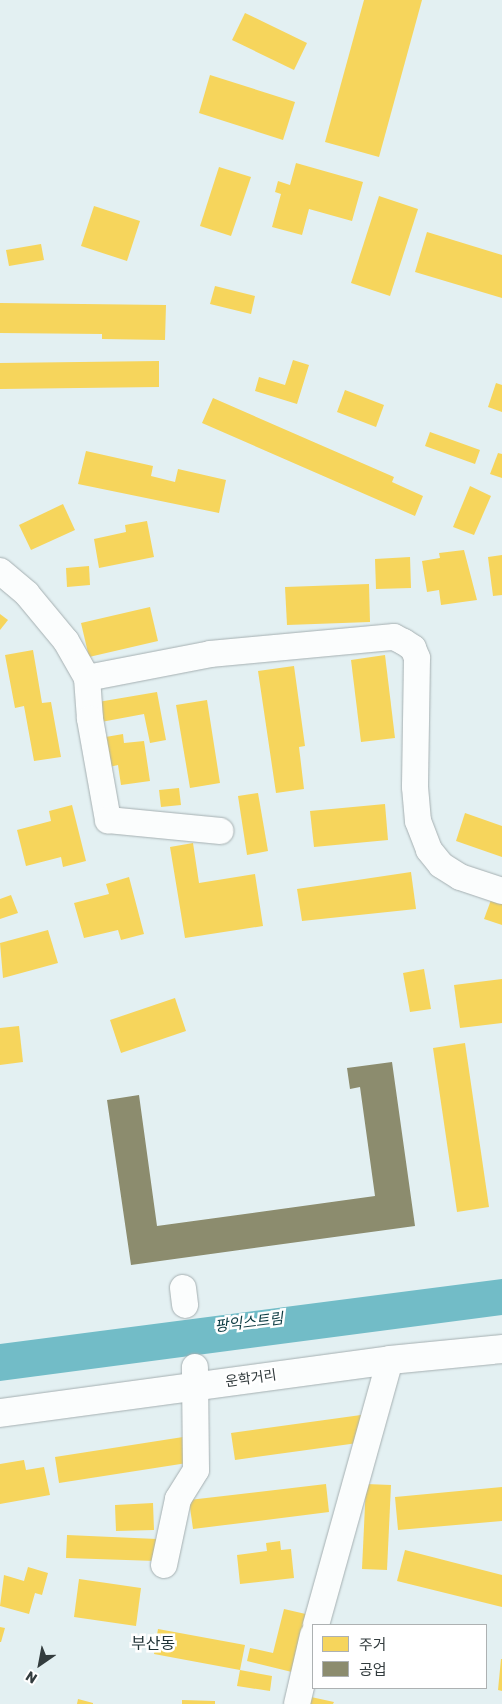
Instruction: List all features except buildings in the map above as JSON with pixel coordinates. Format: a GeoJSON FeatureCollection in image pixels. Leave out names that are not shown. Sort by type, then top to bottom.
{"type":"FeatureCollection","features":[{"type":"Feature","properties":{"kind":"main road","name":"운학거리"},"geometry":{"type":"LineString","coordinates":[[0,1413],[195,1377],[502,1349]]}},
{"type":"Feature","properties":{"kind":"street"},"geometry":{"type":"LineString","coordinates":[[0,571],[27,594],[66,642],[87,678],[90,719],[108,820],[220,831]]}},
{"type":"Feature","properties":{"kind":"street"},"geometry":{"type":"LineString","coordinates":[[87,678],[210,654],[394,637],[404,642],[417,658],[415,787],[418,822],[429,850],[441,865],[460,877],[502,891]]}},
{"type":"Feature","properties":{"kind":"street"},"geometry":{"type":"LineString","coordinates":[[316,1624],[390,1360]]}},
{"type":"Feature","properties":{"kind":"street"},"geometry":{"type":"LineString","coordinates":[[164,1564],[178,1499],[196,1470],[195,1377]]}},
{"type":"Feature","properties":{"kind":"street"},"geometry":{"type":"LineString","coordinates":[[297,1704],[312,1639]]}},
{"type":"Feature","properties":{"kind":"water","name":"팡익스트림"},"geometry":{"type":"Polygon","coordinates":[[[502,1279],[502,1315],[0,1381],[0,1344],[502,1279]]]}},
{"type":"Feature","properties":{"kind":"district","name":"부산동"},"geometry":{"type":"Point","coordinates":[153,1644]}}]}
